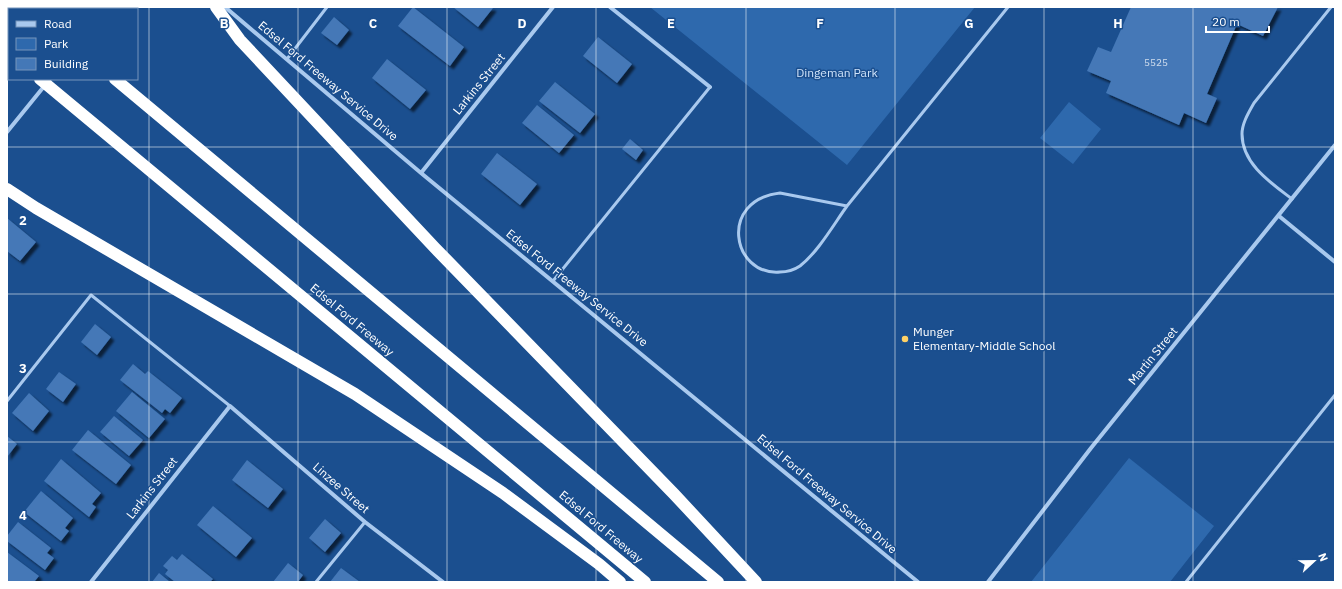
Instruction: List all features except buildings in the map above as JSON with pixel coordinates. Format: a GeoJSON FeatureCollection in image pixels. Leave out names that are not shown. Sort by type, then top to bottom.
{"type":"FeatureCollection","features":[{"type":"Feature","properties":{"kind":"highway"},"geometry":{"type":"LineString","coordinates":[[216,7],[240,40],[435,248],[674,494],[756,582]]}},
{"type":"Feature","properties":{"kind":"highway","name":"Edsel Ford Freeway"},"geometry":{"type":"LineString","coordinates":[[41,80],[645,582]]}},
{"type":"Feature","properties":{"kind":"highway"},"geometry":{"type":"LineString","coordinates":[[116,80],[718,582]]}},
{"type":"Feature","properties":{"kind":"highway"},"geometry":{"type":"LineString","coordinates":[[7,189],[36,208],[355,394],[503,493],[599,564],[620,582]]}},
{"type":"Feature","properties":{"kind":"street","name":"Edsel Ford Freeway Service Drive"},"geometry":{"type":"LineString","coordinates":[[225,7],[421,173],[918,582]]}},
{"type":"Feature","properties":{"kind":"street","name":"Larkins Street"},"geometry":{"type":"LineString","coordinates":[[421,173],[553,7]]}},
{"type":"Feature","properties":{"kind":"street"},"geometry":{"type":"LineString","coordinates":[[610,7],[710,87]]}},
{"type":"Feature","properties":{"kind":"street"},"geometry":{"type":"LineString","coordinates":[[8,131],[49,80]]}},
{"type":"Feature","properties":{"kind":"street","name":"Martin Street"},"geometry":{"type":"LineString","coordinates":[[988,582],[1091,448],[1335,145]]}},
{"type":"Feature","properties":{"kind":"street"},"geometry":{"type":"LineString","coordinates":[[1279,216],[1335,262]]}},
{"type":"Feature","properties":{"kind":"street","name":"Larkins Street"},"geometry":{"type":"LineString","coordinates":[[91,582],[230,406]]}},
{"type":"Feature","properties":{"kind":"street","name":"Linzee Street"},"geometry":{"type":"LineString","coordinates":[[230,406],[365,522],[443,582]]}},
{"type":"Feature","properties":{"kind":"lane"},"geometry":{"type":"LineString","coordinates":[[287,59],[327,7]]}},
{"type":"Feature","properties":{"kind":"lane"},"geometry":{"type":"LineString","coordinates":[[848,206],[780,194],[767,195],[754,201],[745,211],[739,223],[738,237],[742,250],[750,261],[761,269],[774,273],[787,272],[799,267],[808,259],[848,206],[1008,7]]}},
{"type":"Feature","properties":{"kind":"lane"},"geometry":{"type":"LineString","coordinates":[[1293,199],[1260,174],[1250,160],[1244,147],[1242,134],[1245,119],[1254,103],[1331,7]]}},
{"type":"Feature","properties":{"kind":"lane"},"geometry":{"type":"LineString","coordinates":[[553,281],[710,87]]}},
{"type":"Feature","properties":{"kind":"lane"},"geometry":{"type":"LineString","coordinates":[[7,402],[91,295],[230,406]]}},
{"type":"Feature","properties":{"kind":"lane"},"geometry":{"type":"LineString","coordinates":[[1186,582],[1335,395]]}},
{"type":"Feature","properties":{"kind":"lane"},"geometry":{"type":"LineString","coordinates":[[316,582],[365,522]]}},
{"type":"Feature","properties":{"kind":"green space","name":"Dingeman Park"},"geometry":{"type":"Polygon","coordinates":[[[650,7],[975,7],[847,165],[650,7]]]}},
{"type":"Feature","properties":{"kind":"green space"},"geometry":{"type":"Polygon","coordinates":[[[1069,102],[1101,129],[1073,164],[1040,138],[1069,102]]]}},
{"type":"Feature","properties":{"kind":"green space"},"geometry":{"type":"Polygon","coordinates":[[[1129,458],[1214,526],[1170,582],[1031,582],[1129,458]]]}},
{"type":"Feature","properties":{"kind":"place","name":"Munger Elementary-Middle School"},"geometry":{"type":"Point","coordinates":[905,339]}}]}
